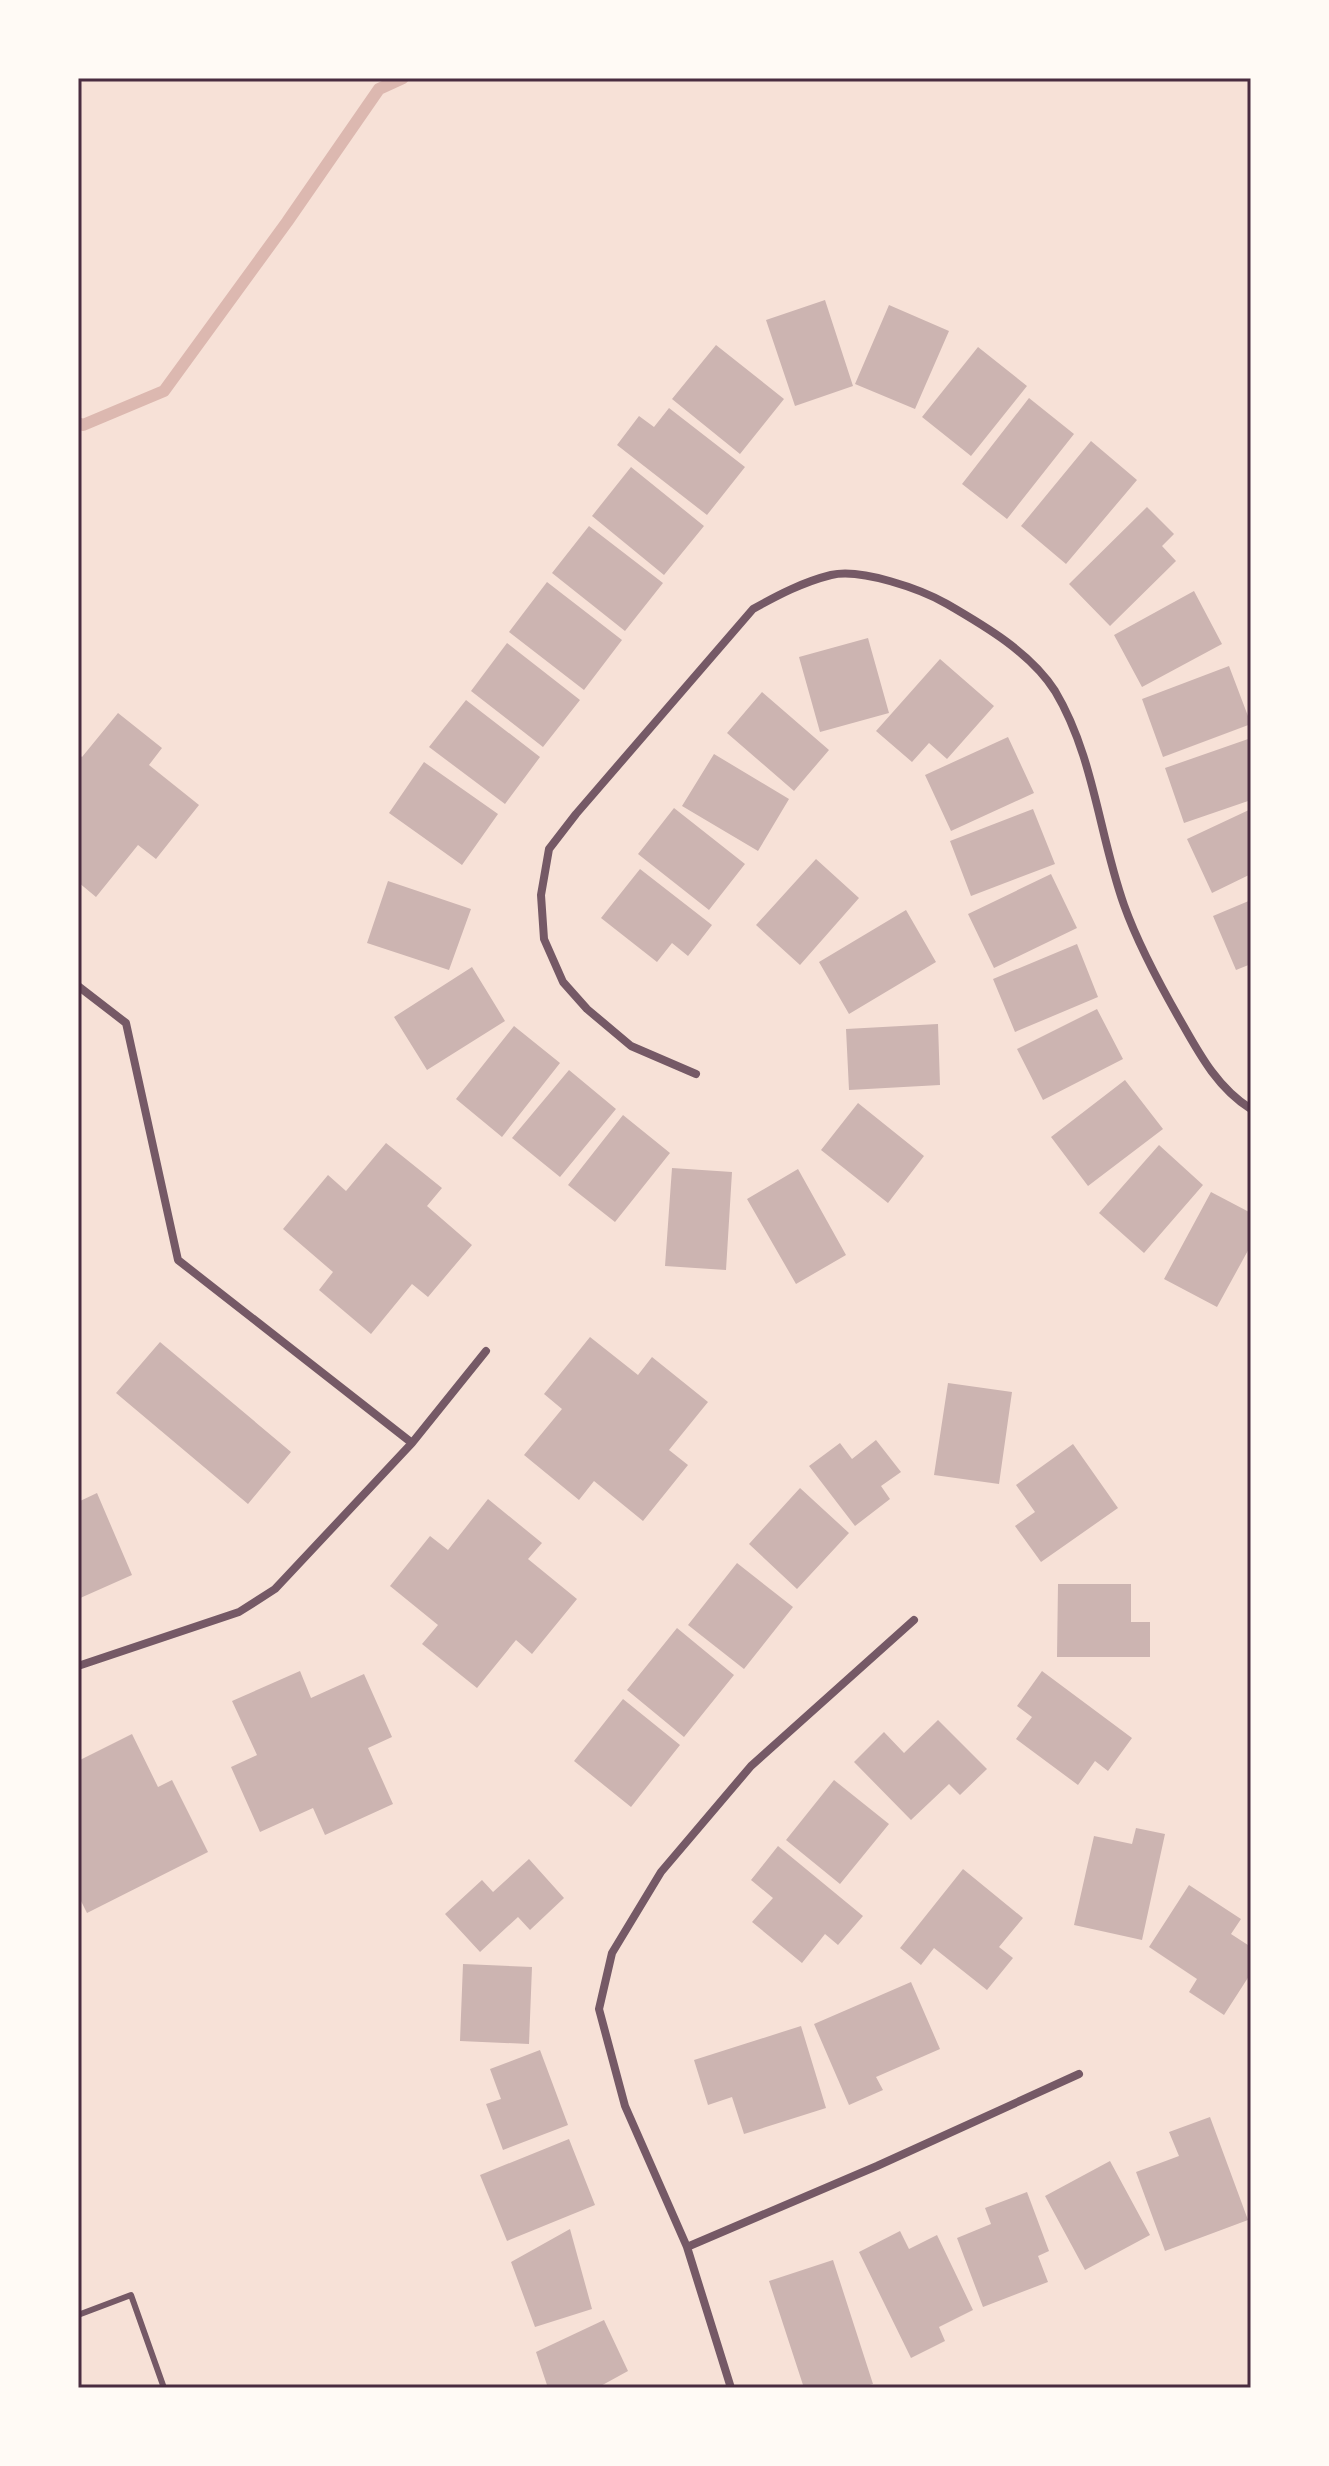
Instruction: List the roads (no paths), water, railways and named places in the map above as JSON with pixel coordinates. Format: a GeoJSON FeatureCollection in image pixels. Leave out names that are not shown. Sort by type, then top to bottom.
{"type":"FeatureCollection","features":[{"type":"Feature","properties":{"kind":"street"},"geometry":{"type":"LineString","coordinates":[[696,1074],[631,1046],[587,1009],[563,982],[544,939],[541,895],[549,849],[753,609],[792,588],[834,574],[882,579],[927,593],[963,613],[1025,656],[1054,689],[1074,730],[1124,905],[1161,988],[1206,1066],[1239,1101],[1251,1109]]}},
{"type":"Feature","properties":{"kind":"street"},"geometry":{"type":"LineString","coordinates":[[78,986],[126,1023],[178,1260],[412,1443]]}},
{"type":"Feature","properties":{"kind":"street"},"geometry":{"type":"LineString","coordinates":[[78,1666],[239,1612],[275,1589],[412,1443],[486,1351]]}},
{"type":"Feature","properties":{"kind":"street"},"geometry":{"type":"LineString","coordinates":[[731,2388],[687,2247],[625,2106],[599,2009],[612,1953],[661,1872],[751,1766],[914,1620]]}},
{"type":"Feature","properties":{"kind":"street"},"geometry":{"type":"LineString","coordinates":[[687,2247],[877,2166],[1079,2074]]}},
{"type":"Feature","properties":{"kind":"lane"},"geometry":{"type":"LineString","coordinates":[[78,2315],[131,2295],[164,2388]]}},
{"type":"Feature","properties":{"kind":"waterway"},"geometry":{"type":"LineString","coordinates":[[78,423],[83,425],[164,391],[379,89],[403,78]]}}]}
